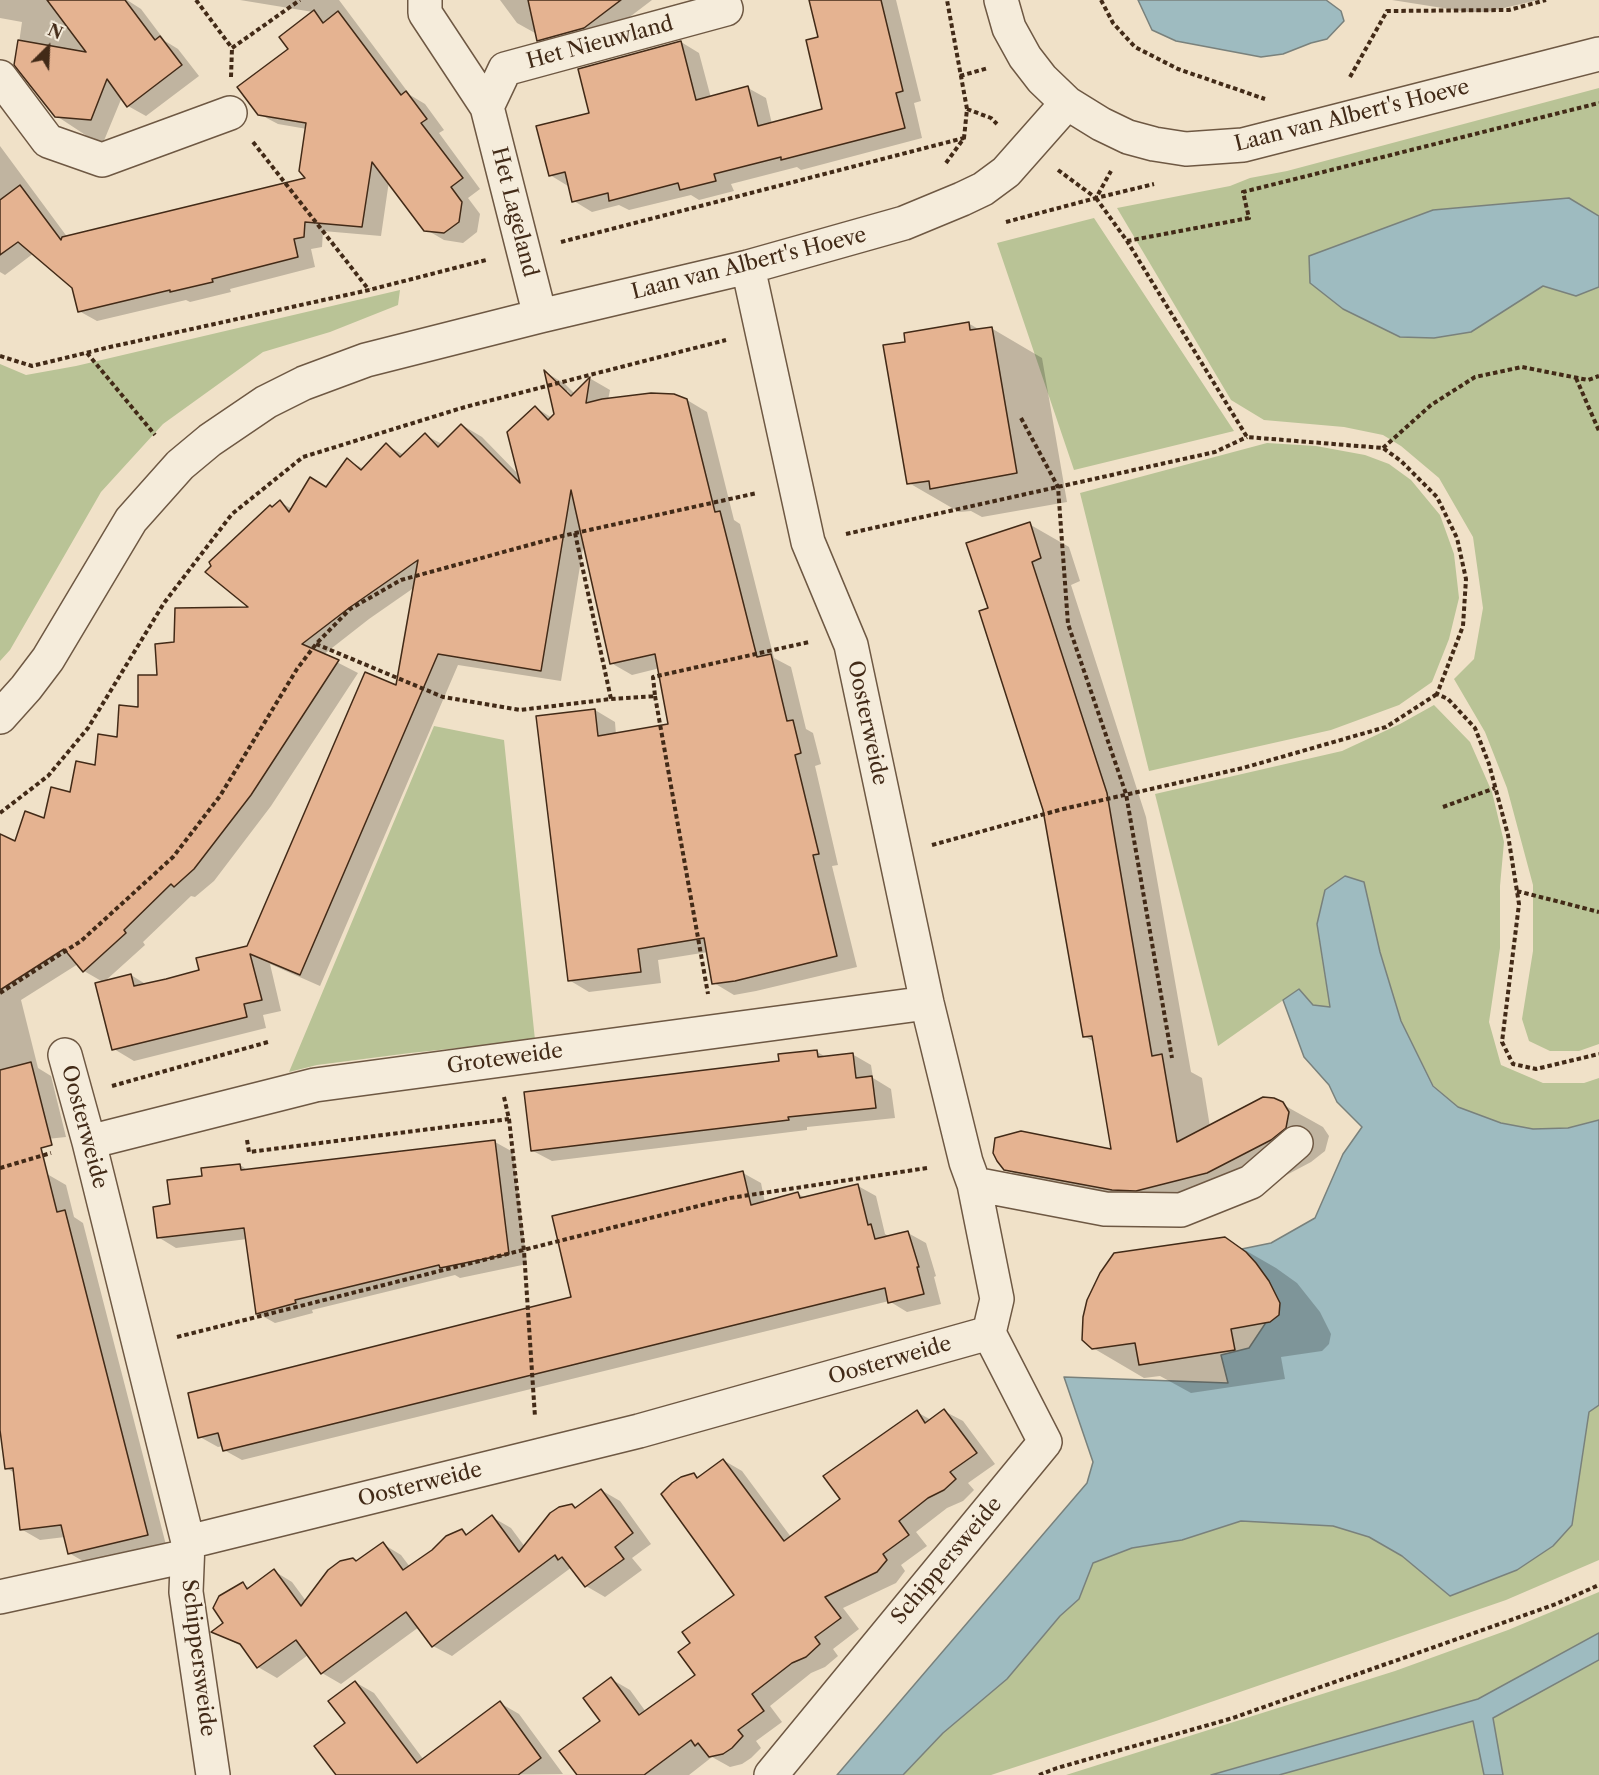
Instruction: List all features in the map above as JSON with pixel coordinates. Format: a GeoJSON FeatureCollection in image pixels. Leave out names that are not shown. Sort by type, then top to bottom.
{"type":"FeatureCollection","features":[{"type":"Feature","properties":{"kind":"street","name":"Het Nieuwland"},"geometry":{"type":"LineString","coordinates":[[487,107],[505,69],[726,9],[723,0]]}},
{"type":"Feature","properties":{"kind":"street"},"geometry":{"type":"LineString","coordinates":[[1001,0],[1009,28],[1025,57],[1042,79],[1067,103]]}},
{"type":"Feature","properties":{"kind":"street","name":"Het Lageland"},"geometry":{"type":"LineString","coordinates":[[425,6],[487,107],[540,316]]}},
{"type":"Feature","properties":{"kind":"street","name":"Laan van Albert's Hoeve"},"geometry":{"type":"LineString","coordinates":[[0,717],[48,659],[131,520],[180,465],[240,419],[266,402],[304,383],[366,360],[748,267],[904,223],[983,189],[1006,172],[1067,103],[1128,138],[1186,149],[1243,146],[1599,54]]}},
{"type":"Feature","properties":{"kind":"street"},"geometry":{"type":"LineString","coordinates":[[0,77],[48,141],[102,160],[230,113]]}},
{"type":"Feature","properties":{"kind":"street","name":"Oosterweide"},"geometry":{"type":"LineString","coordinates":[[65,1055],[89,1142],[188,1549],[639,1431],[989,1333],[997,1299],[970,1173],[927,1003],[851,645],[808,542],[748,267]]}},
{"type":"Feature","properties":{"kind":"street","name":"Groteweide"},"geometry":{"type":"LineString","coordinates":[[89,1142],[315,1085],[927,1003]]}},
{"type":"Feature","properties":{"kind":"street"},"geometry":{"type":"LineString","coordinates":[[970,1173],[1106,1209],[1181,1210],[1251,1182],[1296,1143]]}},
{"type":"Feature","properties":{"kind":"street","name":"Schippersweide"},"geometry":{"type":"LineString","coordinates":[[771,1775],[1045,1442],[989,1333]]}},
{"type":"Feature","properties":{"kind":"street"},"geometry":{"type":"LineString","coordinates":[[0,1597],[188,1549]]}},
{"type":"Feature","properties":{"kind":"street","name":"Schippersweide"},"geometry":{"type":"LineString","coordinates":[[188,1549],[186,1592],[213,1775]]}},
{"type":"Feature","properties":{"kind":"path"},"geometry":{"type":"LineString","coordinates":[[195,0],[232,48],[230,113],[369,290]]}},
{"type":"Feature","properties":{"kind":"path"},"geometry":{"type":"LineString","coordinates":[[232,48],[300,0]]}},
{"type":"Feature","properties":{"kind":"path"},"geometry":{"type":"LineString","coordinates":[[944,166],[964,138],[967,109],[947,0]]}},
{"type":"Feature","properties":{"kind":"path"},"geometry":{"type":"LineString","coordinates":[[1101,0],[1113,22],[1135,47],[1178,69],[1267,99]]}},
{"type":"Feature","properties":{"kind":"path"},"geometry":{"type":"LineString","coordinates":[[1347,84],[1387,11],[1509,10],[1546,0]]}},
{"type":"Feature","properties":{"kind":"path"},"geometry":{"type":"LineString","coordinates":[[1127,241],[1249,218],[1243,192],[1599,103]]}},
{"type":"Feature","properties":{"kind":"path"},"geometry":{"type":"LineString","coordinates":[[0,356],[32,366],[369,290],[964,138]]}},
{"type":"Feature","properties":{"kind":"path"},"geometry":{"type":"LineString","coordinates":[[1004,223],[1096,198],[1128,138]]}},
{"type":"Feature","properties":{"kind":"path"},"geometry":{"type":"LineString","coordinates":[[1096,198],[1127,241],[1247,436]]}},
{"type":"Feature","properties":{"kind":"path"},"geometry":{"type":"LineString","coordinates":[[0,813],[48,776],[88,728],[164,603],[232,514],[303,458],[465,407],[761,331]]}},
{"type":"Feature","properties":{"kind":"path"},"geometry":{"type":"LineString","coordinates":[[87,353],[180,465]]}},
{"type":"Feature","properties":{"kind":"path"},"geometry":{"type":"LineString","coordinates":[[1383,448],[1431,405],[1475,377],[1522,367],[1588,380],[1599,376]]}},
{"type":"Feature","properties":{"kind":"path"},"geometry":{"type":"LineString","coordinates":[[1576,377],[1599,431]]}},
{"type":"Feature","properties":{"kind":"path"},"geometry":{"type":"LineString","coordinates":[[1021,418],[1058,487],[1068,624],[1126,794],[1172,1058]]}},
{"type":"Feature","properties":{"kind":"path"},"geometry":{"type":"LineString","coordinates":[[808,542],[1215,452],[1247,436],[1383,448],[1401,461],[1437,497],[1457,538],[1466,579],[1463,626],[1437,694],[1386,727],[1243,768],[1063,809],[895,855]]}},
{"type":"Feature","properties":{"kind":"path"},"geometry":{"type":"LineString","coordinates":[[0,993],[81,941],[173,857],[220,796],[297,669],[316,644],[350,609],[401,580],[575,533],[796,484]]}},
{"type":"Feature","properties":{"kind":"path"},"geometry":{"type":"LineString","coordinates":[[575,533],[611,699]]}},
{"type":"Feature","properties":{"kind":"path"},"geometry":{"type":"LineString","coordinates":[[715,1031],[653,677],[846,633]]}},
{"type":"Feature","properties":{"kind":"path"},"geometry":{"type":"LineString","coordinates":[[316,644],[443,697],[520,710],[656,696]]}},
{"type":"Feature","properties":{"kind":"path"},"geometry":{"type":"LineString","coordinates":[[1437,694],[1448,699],[1475,728],[1496,788],[1508,835],[1519,904],[1502,1042],[1513,1064],[1536,1070],[1599,1054]]}},
{"type":"Feature","properties":{"kind":"path"},"geometry":{"type":"LineString","coordinates":[[1443,807],[1496,788]]}},
{"type":"Feature","properties":{"kind":"path"},"geometry":{"type":"LineString","coordinates":[[1517,891],[1599,912]]}},
{"type":"Feature","properties":{"kind":"path"},"geometry":{"type":"LineString","coordinates":[[76,1096],[268,1042]]}},
{"type":"Feature","properties":{"kind":"path"},"geometry":{"type":"LineString","coordinates":[[497,1061],[509,1119],[524,1251],[538,1456]]}},
{"type":"Feature","properties":{"kind":"path"},"geometry":{"type":"LineString","coordinates":[[241,1104],[249,1152],[509,1119]]}},
{"type":"Feature","properties":{"kind":"path"},"geometry":{"type":"LineString","coordinates":[[0,1168],[89,1142]]}},
{"type":"Feature","properties":{"kind":"path"},"geometry":{"type":"LineString","coordinates":[[138,1347],[730,1198],[970,1173]]}},
{"type":"Feature","properties":{"kind":"path"},"geometry":{"type":"LineString","coordinates":[[1039,1775],[1233,1718],[1556,1604],[1599,1585]]}},
{"type":"Feature","properties":{"kind":"green space"},"geometry":{"type":"Polygon","coordinates":[[[1599,88],[1599,216],[1569,198],[1433,210],[1309,256],[1471,332],[1543,285],[1576,296],[1599,287],[1599,1044],[1579,1051],[1550,1051],[1529,1041],[1522,1019],[1533,951],[1533,885],[1507,788],[1485,732],[1454,679],[1474,659],[1483,608],[1473,537],[1439,478],[1401,446],[1383,435],[1344,427],[1264,420],[1231,400],[1117,208],[1230,186],[1250,178],[1287,171],[1599,88]]]}},
{"type":"Feature","properties":{"kind":"green space"},"geometry":{"type":"Polygon","coordinates":[[[1094,218],[1234,431],[1074,470],[997,243],[1094,218]]]}},
{"type":"Feature","properties":{"kind":"green space"},"geometry":{"type":"Polygon","coordinates":[[[400,290],[398,305],[330,332],[263,352],[163,424],[101,492],[10,650],[0,661],[0,364],[26,375],[76,366],[400,290]]]}},
{"type":"Feature","properties":{"kind":"green space"},"geometry":{"type":"Polygon","coordinates":[[[1267,443],[1316,446],[1365,455],[1389,464],[1411,480],[1440,515],[1454,554],[1459,598],[1449,639],[1432,682],[1399,705],[1331,730],[1149,771],[1080,493],[1267,443]]]}},
{"type":"Feature","properties":{"kind":"green space"},"geometry":{"type":"Polygon","coordinates":[[[1434,705],[1470,742],[1492,792],[1504,842],[1500,886],[1500,948],[1489,1022],[1501,1065],[1543,1083],[1584,1083],[1599,1078],[1599,1120],[1568,1128],[1533,1129],[1501,1123],[1458,1107],[1433,1085],[1401,1021],[1380,952],[1364,882],[1317,924],[1330,1008],[1313,1005],[1299,989],[1218,1046],[1155,794],[1342,751],[1434,705]]]}},
{"type":"Feature","properties":{"kind":"green space"},"geometry":{"type":"Polygon","coordinates":[[[434,726],[504,740],[535,1040],[317,1065],[289,1072],[434,726]]]}},
{"type":"Feature","properties":{"kind":"green space"},"geometry":{"type":"Polygon","coordinates":[[[1599,1405],[1599,1560],[1506,1600],[1156,1721],[991,1775],[903,1775],[943,1733],[1007,1679],[1060,1616],[1079,1599],[1093,1563],[1132,1548],[1182,1540],[1241,1521],[1333,1526],[1369,1537],[1402,1556],[1450,1596],[1572,1525],[1589,1411],[1599,1405]]]}},
{"type":"Feature","properties":{"kind":"green space"},"geometry":{"type":"Polygon","coordinates":[[[1599,1592],[1599,1633],[1478,1699],[1211,1775],[1066,1775],[1395,1671],[1508,1630],[1599,1592]]]}},
{"type":"Feature","properties":{"kind":"green space"},"geometry":{"type":"Polygon","coordinates":[[[1599,1660],[1599,1775],[1503,1775],[1493,1718],[1599,1660]]]}},
{"type":"Feature","properties":{"kind":"green space"},"geometry":{"type":"Polygon","coordinates":[[[1473,1720],[1484,1775],[1279,1775],[1473,1720]]]}},
{"type":"Feature","properties":{"kind":"water"},"geometry":{"type":"Polygon","coordinates":[[[1138,0],[1326,0],[1341,11],[1344,21],[1327,39],[1283,54],[1261,57],[1176,41],[1152,30],[1138,0]]]}},
{"type":"Feature","properties":{"kind":"water"},"geometry":{"type":"Polygon","coordinates":[[[1569,198],[1599,216],[1599,287],[1576,296],[1543,286],[1471,332],[1434,338],[1400,337],[1343,309],[1310,283],[1309,256],[1433,210],[1569,198]]]}},
{"type":"Feature","properties":{"kind":"water"},"geometry":{"type":"Polygon","coordinates":[[[1345,876],[1364,882],[1380,952],[1401,1021],[1433,1086],[1458,1107],[1501,1123],[1533,1129],[1568,1128],[1599,1120],[1599,1405],[1589,1412],[1572,1525],[1553,1546],[1517,1570],[1450,1596],[1402,1556],[1369,1537],[1333,1526],[1241,1521],[1182,1540],[1132,1548],[1093,1563],[1079,1599],[1060,1616],[1007,1679],[943,1733],[903,1775],[837,1775],[1087,1483],[1093,1462],[1064,1377],[1228,1383],[1221,1355],[1249,1348],[1265,1324],[1253,1282],[1227,1252],[1271,1243],[1315,1218],[1343,1154],[1362,1127],[1337,1102],[1329,1085],[1304,1057],[1283,1000],[1299,989],[1313,1005],[1330,1007],[1317,924],[1325,890],[1345,876]]]}},
{"type":"Feature","properties":{"kind":"water"},"geometry":{"type":"Polygon","coordinates":[[[1599,1633],[1599,1660],[1493,1718],[1503,1775],[1484,1775],[1473,1721],[1279,1775],[1211,1775],[1478,1699],[1599,1633]]]}},
{"type":"Feature","properties":{"kind":"building"},"geometry":{"type":"Polygon","coordinates":[[[47,0],[125,0],[155,40],[160,36],[182,65],[127,107],[107,79],[91,120],[55,117],[14,65],[18,40],[86,52],[47,0]]]}},
{"type":"Feature","properties":{"kind":"building"},"geometry":{"type":"Polygon","coordinates":[[[528,0],[621,0],[584,28],[537,41],[528,0]]]}},
{"type":"Feature","properties":{"kind":"building"},"geometry":{"type":"Polygon","coordinates":[[[809,0],[881,0],[903,91],[896,93],[905,128],[781,160],[781,157],[714,174],[716,181],[680,190],[678,183],[609,201],[608,193],[572,202],[565,172],[549,176],[536,126],[589,113],[578,69],[681,41],[696,100],[748,86],[758,126],[822,109],[806,40],[818,37],[809,0]]]}},
{"type":"Feature","properties":{"kind":"building"},"geometry":{"type":"Polygon","coordinates":[[[314,10],[323,23],[338,11],[401,95],[406,91],[427,119],[421,123],[463,178],[451,187],[462,202],[459,222],[444,233],[424,231],[372,162],[362,227],[305,222],[304,237],[294,239],[298,257],[212,279],[213,282],[78,312],[72,288],[18,242],[0,255],[0,200],[20,185],[61,240],[62,237],[305,178],[299,171],[306,123],[258,115],[237,87],[288,49],[279,37],[314,10]]]}},
{"type":"Feature","properties":{"kind":"building"},"geometry":{"type":"Polygon","coordinates":[[[969,322],[970,330],[992,327],[1017,473],[930,489],[929,481],[907,484],[883,345],[905,342],[904,333],[969,322]]]}},
{"type":"Feature","properties":{"kind":"building"},"geometry":{"type":"Polygon","coordinates":[[[544,370],[571,396],[590,377],[586,403],[651,393],[674,394],[687,399],[715,512],[720,511],[757,657],[771,654],[787,721],[793,720],[801,753],[795,755],[819,854],[813,855],[837,956],[735,981],[712,984],[704,938],[638,949],[641,972],[568,981],[536,716],[595,709],[598,736],[668,724],[655,654],[610,664],[571,490],[541,671],[438,654],[300,975],[250,954],[262,1000],[244,1004],[247,1017],[112,1050],[95,983],[131,974],[134,986],[166,979],[199,970],[196,958],[247,946],[365,672],[396,685],[418,560],[302,644],[339,660],[251,795],[194,869],[174,887],[171,884],[124,930],[126,933],[83,972],[64,949],[0,990],[0,834],[15,841],[25,811],[44,818],[51,787],[70,792],[76,761],[95,765],[98,734],[117,737],[119,705],[138,707],[138,675],[157,675],[155,644],[174,642],[175,608],[248,607],[205,572],[211,566],[209,562],[270,505],[272,507],[280,500],[289,512],[310,477],[326,487],[347,458],[361,470],[386,443],[400,457],[425,433],[438,447],[461,424],[520,483],[507,432],[535,406],[548,420],[554,414],[544,370]]]}},
{"type":"Feature","properties":{"kind":"building"},"geometry":{"type":"Polygon","coordinates":[[[1030,522],[1041,558],[1032,562],[1107,793],[1152,1056],[1162,1054],[1177,1142],[1263,1097],[1283,1102],[1289,1112],[1286,1128],[1271,1140],[1207,1173],[1136,1191],[1112,1190],[1004,1170],[993,1153],[995,1138],[1021,1131],[1111,1149],[1092,1036],[1083,1037],[1043,810],[979,611],[988,608],[966,543],[1030,522]]]}},
{"type":"Feature","properties":{"kind":"building"},"geometry":{"type":"Polygon","coordinates":[[[817,1050],[818,1057],[853,1053],[856,1078],[872,1076],[876,1108],[788,1117],[789,1120],[531,1151],[524,1092],[779,1061],[778,1054],[817,1050]]]}},
{"type":"Feature","properties":{"kind":"building"},"geometry":{"type":"Polygon","coordinates":[[[31,1062],[52,1145],[41,1148],[57,1212],[65,1210],[148,1535],[68,1554],[61,1525],[20,1530],[13,1468],[5,1469],[0,1430],[0,1070],[31,1062]]]}},
{"type":"Feature","properties":{"kind":"building"},"geometry":{"type":"Polygon","coordinates":[[[495,1140],[509,1254],[440,1268],[439,1265],[295,1300],[296,1303],[256,1314],[244,1228],[157,1238],[153,1207],[170,1204],[167,1180],[202,1176],[201,1168],[240,1164],[241,1170],[495,1140]]]}},
{"type":"Feature","properties":{"kind":"building"},"geometry":{"type":"Polygon","coordinates":[[[743,1171],[751,1205],[798,1192],[800,1198],[858,1184],[868,1225],[871,1224],[875,1239],[908,1231],[919,1267],[917,1267],[924,1294],[888,1303],[885,1288],[223,1451],[218,1433],[198,1438],[188,1393],[571,1297],[552,1216],[743,1171]]]}},
{"type":"Feature","properties":{"kind":"building"},"geometry":{"type":"Polygon","coordinates":[[[1225,1237],[1246,1252],[1256,1263],[1269,1281],[1280,1303],[1279,1315],[1270,1322],[1231,1329],[1235,1350],[1139,1365],[1135,1343],[1092,1349],[1082,1340],[1083,1317],[1087,1300],[1100,1273],[1114,1253],[1225,1237]]]}},
{"type":"Feature","properties":{"kind":"building"},"geometry":{"type":"Polygon","coordinates":[[[944,1409],[977,1453],[950,1472],[956,1479],[944,1490],[928,1498],[899,1521],[909,1535],[883,1554],[887,1560],[877,1572],[825,1597],[841,1618],[815,1637],[820,1644],[806,1657],[792,1663],[752,1694],[764,1711],[738,1730],[743,1736],[732,1748],[723,1754],[709,1757],[698,1743],[695,1746],[691,1740],[644,1775],[577,1775],[559,1751],[600,1721],[583,1698],[611,1677],[639,1715],[695,1675],[678,1652],[690,1643],[682,1632],[734,1595],[661,1494],[672,1483],[694,1473],[697,1478],[723,1459],[784,1541],[840,1499],[823,1476],[917,1410],[925,1423],[944,1409]]]}},
{"type":"Feature","properties":{"kind":"building"},"geometry":{"type":"Polygon","coordinates":[[[601,1489],[633,1533],[615,1547],[624,1559],[585,1587],[562,1557],[558,1560],[555,1555],[432,1647],[406,1612],[321,1674],[296,1640],[257,1668],[240,1644],[211,1632],[223,1623],[213,1608],[219,1596],[243,1582],[247,1589],[274,1569],[301,1606],[328,1570],[340,1561],[353,1558],[356,1561],[383,1542],[403,1570],[432,1550],[446,1536],[462,1529],[466,1535],[492,1515],[519,1552],[550,1513],[559,1507],[572,1504],[575,1508],[601,1489]]]}},
{"type":"Feature","properties":{"kind":"building"},"geometry":{"type":"Polygon","coordinates":[[[355,1681],[417,1763],[500,1701],[541,1758],[518,1775],[336,1775],[314,1746],[345,1723],[328,1701],[355,1681]]]}}]}
